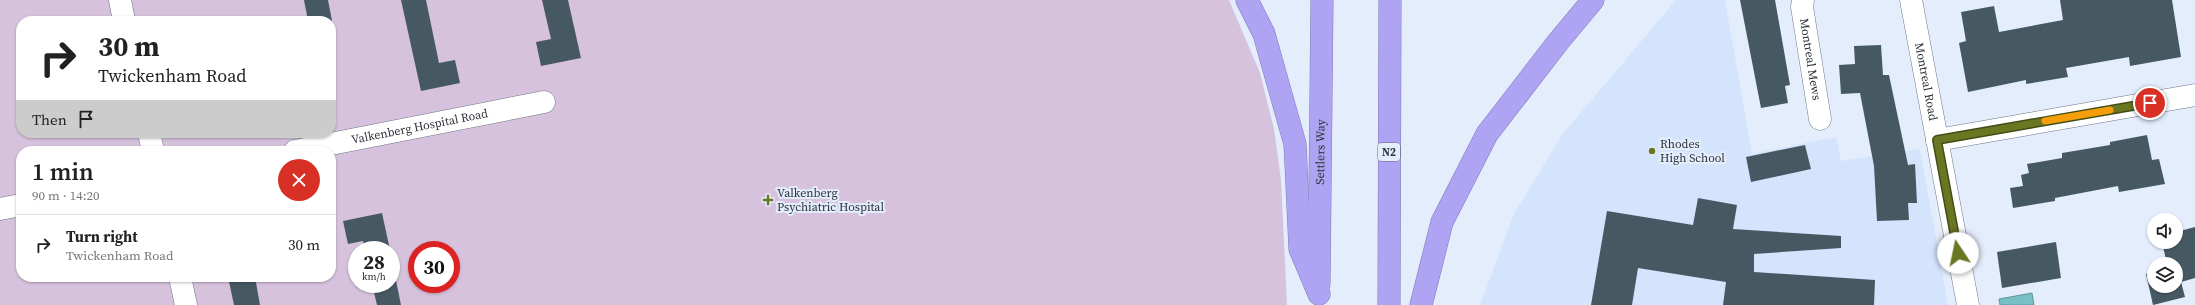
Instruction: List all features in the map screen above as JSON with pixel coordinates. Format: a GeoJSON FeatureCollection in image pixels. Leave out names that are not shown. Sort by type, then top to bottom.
{"type":"FeatureCollection","features":[{"type":"Feature","properties":{"kind":"highway"},"geometry":{"type":"LineString","coordinates":[[1247,0],[1264,34],[1295,144],[1300,248],[1319,300]]}},
{"type":"Feature","properties":{"kind":"highway","name":"Settlers Way"},"geometry":{"type":"LineString","coordinates":[[1319,300],[1322,0]]}},
{"type":"Feature","properties":{"kind":"highway","name":"N2"},"geometry":{"type":"LineString","coordinates":[[1389,305],[1390,0]]}},
{"type":"Feature","properties":{"kind":"highway"},"geometry":{"type":"LineString","coordinates":[[1421,305],[1442,222],[1487,134],[1558,42],[1593,0]]}},
{"type":"Feature","properties":{"kind":"street"},"geometry":{"type":"LineString","coordinates":[[120,0],[123,16]]}},
{"type":"Feature","properties":{"kind":"street","name":"Montreal Mews"},"geometry":{"type":"LineString","coordinates":[[1803,0],[1802,7],[1820,119]]}},
{"type":"Feature","properties":{"kind":"street","name":"Montreal Road"},"geometry":{"type":"LineString","coordinates":[[1911,0],[1968,305]]}},
{"type":"Feature","properties":{"kind":"street"},"geometry":{"type":"LineString","coordinates":[[1937,140],[2195,95]]}},
{"type":"Feature","properties":{"kind":"street","name":"Valkenberg Hospital Road"},"geometry":{"type":"LineString","coordinates":[[320,146],[544,102]]}},
{"type":"Feature","properties":{"kind":"street"},"geometry":{"type":"LineString","coordinates":[[0,209],[16,206]]}},
{"type":"Feature","properties":{"kind":"street"},"geometry":{"type":"LineString","coordinates":[[181,282],[186,305]]}},
{"type":"Feature","properties":{"kind":"shaded area","name":"Valkenberg Psychiatric Hospital"},"geometry":{"type":"Polygon","coordinates":[[[0,0],[1229,0],[1260,73],[1274,129],[1281,180],[1287,305],[0,305],[0,0]]]}},
{"type":"Feature","properties":{"kind":"shaded area","name":"Rhodes High School"},"geometry":{"type":"Polygon","coordinates":[[[1676,0],[1725,0],[1752,154],[1836,137],[1841,161],[1920,149],[1948,305],[1480,305],[1514,214],[1562,135],[1676,0]]]}},
{"type":"Feature","properties":{"kind":"shaded area"},"geometry":{"type":"Polygon","coordinates":[[[2032,293],[2034,305],[2000,305],[1999,299],[2032,293]]]}},
{"type":"Feature","properties":{"kind":"building"},"geometry":{"type":"Polygon","coordinates":[[[304,0],[328,0],[331,16],[307,16],[304,0]]]}},
{"type":"Feature","properties":{"kind":"building"},"geometry":{"type":"Polygon","coordinates":[[[401,0],[426,0],[439,63],[455,60],[460,83],[421,91],[401,0]]]}},
{"type":"Feature","properties":{"kind":"building"},"geometry":{"type":"Polygon","coordinates":[[[542,0],[568,0],[581,58],[541,66],[536,42],[551,39],[542,0]]]}},
{"type":"Feature","properties":{"kind":"building"},"geometry":{"type":"Polygon","coordinates":[[[1740,0],[1775,0],[1790,85],[1785,86],[1788,103],[1761,108],[1740,0]]]}},
{"type":"Feature","properties":{"kind":"building"},"geometry":{"type":"Polygon","coordinates":[[[2060,0],[2172,0],[2181,57],[2130,66],[2129,57],[2066,68],[2068,77],[2026,84],[2026,80],[1968,92],[1959,43],[1966,41],[1961,12],[1994,6],[1999,32],[2063,20],[2060,0]]]}},
{"type":"Feature","properties":{"kind":"building"},"geometry":{"type":"Polygon","coordinates":[[[1881,45],[1883,75],[1889,75],[1908,165],[1915,164],[1917,203],[1908,203],[1909,220],[1877,221],[1874,166],[1860,93],[1841,94],[1839,65],[1855,64],[1854,46],[1881,45]]]}},
{"type":"Feature","properties":{"kind":"building"},"geometry":{"type":"Polygon","coordinates":[[[2147,135],[2152,160],[2159,159],[2165,184],[2119,192],[2118,186],[2055,198],[2055,201],[2013,208],[2010,188],[2023,186],[2021,175],[2029,173],[2027,164],[2062,158],[2062,153],[2110,145],[2110,142],[2147,135]]]}},
{"type":"Feature","properties":{"kind":"building"},"geometry":{"type":"Polygon","coordinates":[[[1805,145],[1811,169],[1751,182],[1746,157],[1805,145]]]}},
{"type":"Feature","properties":{"kind":"building","name":"Rhodes High School"},"geometry":{"type":"Polygon","coordinates":[[[1698,198],[1737,205],[1733,229],[1841,236],[1841,248],[1754,254],[1754,272],[1875,280],[1874,305],[1723,305],[1726,282],[1638,268],[1632,305],[1591,305],[1607,211],[1693,225],[1698,198]]]}},
{"type":"Feature","properties":{"kind":"building"},"geometry":{"type":"Polygon","coordinates":[[[382,213],[388,241],[348,241],[348,244],[343,221],[382,213]]]}},
{"type":"Feature","properties":{"kind":"building"},"geometry":{"type":"Polygon","coordinates":[[[2195,227],[2195,278],[2183,281],[2183,257],[2165,257],[2164,249],[2183,249],[2183,230],[2195,227]]]}},
{"type":"Feature","properties":{"kind":"building"},"geometry":{"type":"Polygon","coordinates":[[[2056,242],[2061,278],[2002,288],[1997,252],[2056,242]]]}},
{"type":"Feature","properties":{"kind":"building"},"geometry":{"type":"Polygon","coordinates":[[[229,282],[256,282],[260,305],[234,305],[229,282]]]}},
{"type":"Feature","properties":{"kind":"building"},"geometry":{"type":"Polygon","coordinates":[[[2183,290],[2185,297],[2153,305],[2150,293],[2183,293],[2183,290]]]}},
{"type":"Feature","properties":{"kind":"building"},"geometry":{"type":"Polygon","coordinates":[[[374,293],[399,293],[401,305],[377,305],[374,293]]]}},
{"type":"Feature","properties":{"kind":"slow traffic"},"geometry":{"type":"LineString","coordinates":[[2045,121],[2110,110]]}},
{"type":"Feature","properties":{"kind":"place","name":"Rhodes High School"},"geometry":{"type":"Point","coordinates":[1652,151]}},
{"type":"Feature","properties":{"kind":"place","name":"Valkenberg Psychiatric Hospital"},"geometry":{"type":"Point","coordinates":[768,200]}},
{"type":"Feature","properties":{"kind":"route"},"geometry":{"type":"LineString","coordinates":[[1958,253],[1937,140],[2150,103]]}}]}
